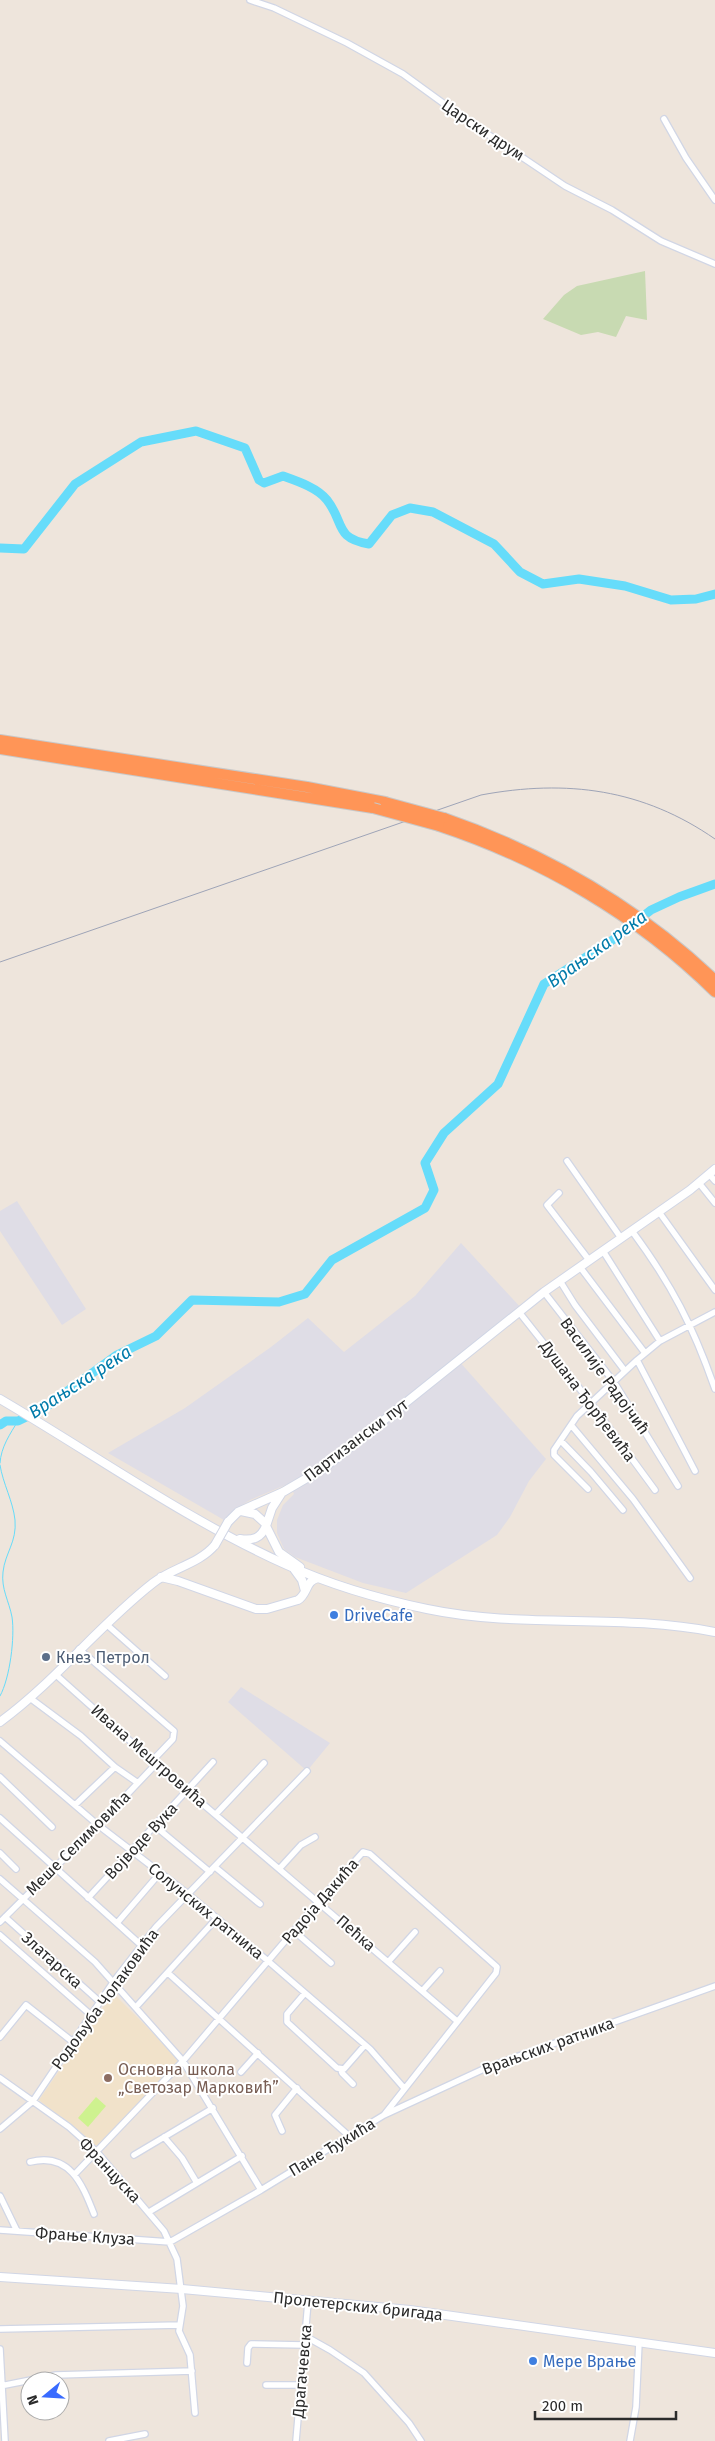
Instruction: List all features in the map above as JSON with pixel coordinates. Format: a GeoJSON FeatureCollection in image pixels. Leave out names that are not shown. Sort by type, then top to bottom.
{"type":"FeatureCollection","features":[{"type":"Feature","properties":{"kind":"highway"},"geometry":{"type":"LineString","coordinates":[[0,740],[307,787],[385,802],[442,822],[494,845],[628,914],[715,980]]}},
{"type":"Feature","properties":{"kind":"highway"},"geometry":{"type":"LineString","coordinates":[[0,750],[373,808],[442,822]]}},
{"type":"Feature","properties":{"kind":"highway"},"geometry":{"type":"LineString","coordinates":[[644,926],[715,992]]}},
{"type":"Feature","properties":{"kind":"main road","name":"Партизански пут"},"geometry":{"type":"LineString","coordinates":[[0,1722],[30,1698],[79,1649],[160,1577],[208,1552],[228,1522],[241,1511],[283,1492],[333,1461],[544,1292],[659,1212],[699,1183],[712,1171]]}},
{"type":"Feature","properties":{"kind":"main road"},"geometry":{"type":"LineString","coordinates":[[0,1399],[234,1538],[292,1568],[376,1597],[434,1610],[507,1619],[665,1625],[715,1632]]}},
{"type":"Feature","properties":{"kind":"main road"},"geometry":{"type":"LineString","coordinates":[[234,1538],[253,1540],[262,1535],[272,1508],[283,1492]]}},
{"type":"Feature","properties":{"kind":"main road"},"geometry":{"type":"LineString","coordinates":[[241,1511],[255,1514],[266,1525],[279,1552],[304,1572]]}},
{"type":"Feature","properties":{"kind":"main road"},"geometry":{"type":"LineString","coordinates":[[180,1567],[184,1579],[191,1585]]}},
{"type":"Feature","properties":{"kind":"main road"},"geometry":{"type":"LineString","coordinates":[[292,1568],[302,1580],[305,1591]]}},
{"type":"Feature","properties":{"kind":"main road"},"geometry":{"type":"LineString","coordinates":[[160,1577],[191,1585],[260,1609],[298,1600],[303,1597],[310,1582],[318,1578]]}},
{"type":"Feature","properties":{"kind":"main road","name":"Пролетерских бригада"},"geometry":{"type":"LineString","coordinates":[[0,2277],[182,2290],[410,2310],[715,2353]]}},
{"type":"Feature","properties":{"kind":"street","name":"Царски друм"},"geometry":{"type":"LineString","coordinates":[[250,0],[274,8],[347,43],[403,74],[465,119],[566,186],[612,210],[662,241],[715,264]]}},
{"type":"Feature","properties":{"kind":"street"},"geometry":{"type":"LineString","coordinates":[[664,119],[686,158],[715,200]]}},
{"type":"Feature","properties":{"kind":"street"},"geometry":{"type":"LineString","coordinates":[[567,1161],[621,1238]]}},
{"type":"Feature","properties":{"kind":"street","name":"Партизански пут"},"geometry":{"type":"LineString","coordinates":[[712,1171],[715,1181]]}},
{"type":"Feature","properties":{"kind":"street"},"geometry":{"type":"LineString","coordinates":[[699,1183],[715,1203]]}},
{"type":"Feature","properties":{"kind":"street"},"geometry":{"type":"LineString","coordinates":[[559,1193],[546,1205],[590,1260]]}},
{"type":"Feature","properties":{"kind":"street"},"geometry":{"type":"LineString","coordinates":[[659,1212],[715,1290]]}},
{"type":"Feature","properties":{"kind":"street"},"geometry":{"type":"LineString","coordinates":[[632,1231],[666,1279],[690,1323],[715,1390]]}},
{"type":"Feature","properties":{"kind":"street"},"geometry":{"type":"LineString","coordinates":[[603,1251],[660,1341]]}},
{"type":"Feature","properties":{"kind":"street"},"geometry":{"type":"LineString","coordinates":[[580,1266],[646,1353]]}},
{"type":"Feature","properties":{"kind":"street"},"geometry":{"type":"LineString","coordinates":[[560,1281],[575,1306],[625,1371]]}},
{"type":"Feature","properties":{"kind":"street","name":"Василије Радојчић"},"geometry":{"type":"LineString","coordinates":[[544,1292],[614,1382],[678,1486]]}},
{"type":"Feature","properties":{"kind":"street","name":"Душана Ђорђевића"},"geometry":{"type":"LineString","coordinates":[[520,1312],[591,1403],[655,1490]]}},
{"type":"Feature","properties":{"kind":"street"},"geometry":{"type":"LineString","coordinates":[[588,1489],[554,1455],[570,1425],[625,1371],[660,1341],[690,1323],[715,1312]]}},
{"type":"Feature","properties":{"kind":"street"},"geometry":{"type":"LineString","coordinates":[[637,1360],[695,1471]]}},
{"type":"Feature","properties":{"kind":"street"},"geometry":{"type":"LineString","coordinates":[[570,1425],[633,1499],[690,1578]]}},
{"type":"Feature","properties":{"kind":"street"},"geometry":{"type":"LineString","coordinates":[[561,1441],[591,1472],[623,1510]]}},
{"type":"Feature","properties":{"kind":"street"},"geometry":{"type":"LineString","coordinates":[[106,1624],[165,1676]]}},
{"type":"Feature","properties":{"kind":"street","name":"Меше Селимовића"},"geometry":{"type":"LineString","coordinates":[[0,1922],[138,1783],[171,1742],[175,1734],[79,1649]]}},
{"type":"Feature","properties":{"kind":"street","name":"Ивана Мештровића"},"geometry":{"type":"LineString","coordinates":[[55,1674],[244,1837]]}},
{"type":"Feature","properties":{"kind":"street"},"geometry":{"type":"LineString","coordinates":[[30,1698],[81,1736],[115,1767],[138,1783]]}},
{"type":"Feature","properties":{"kind":"street","name":"Солунских ратника"},"geometry":{"type":"LineString","coordinates":[[0,1742],[98,1825],[188,1894],[268,1961],[365,2045],[389,2068],[404,2088]]}},
{"type":"Feature","properties":{"kind":"street","name":"Војводе Вука"},"geometry":{"type":"LineString","coordinates":[[88,1898],[213,1762]]}},
{"type":"Feature","properties":{"kind":"street"},"geometry":{"type":"LineString","coordinates":[[216,1814],[264,1763]]}},
{"type":"Feature","properties":{"kind":"street"},"geometry":{"type":"LineString","coordinates":[[74,1804],[115,1767]]}},
{"type":"Feature","properties":{"kind":"street","name":"Родољуба Чолаковића"},"geometry":{"type":"LineString","coordinates":[[0,2129],[33,2101],[114,1981],[141,1945],[306,1771]]}},
{"type":"Feature","properties":{"kind":"street"},"geometry":{"type":"LineString","coordinates":[[0,1777],[52,1827]]}},
{"type":"Feature","properties":{"kind":"street"},"geometry":{"type":"LineString","coordinates":[[0,1818],[141,1945]]}},
{"type":"Feature","properties":{"kind":"street"},"geometry":{"type":"LineString","coordinates":[[155,1826],[210,1872]]}},
{"type":"Feature","properties":{"kind":"street","name":"Пећка"},"geometry":{"type":"LineString","coordinates":[[244,1837],[458,2021]]}},
{"type":"Feature","properties":{"kind":"street"},"geometry":{"type":"LineString","coordinates":[[280,1868],[301,1845],[315,1838]]}},
{"type":"Feature","properties":{"kind":"street","name":"Радоја Дакића"},"geometry":{"type":"LineString","coordinates":[[75,2174],[183,2061],[363,1852],[370,1854],[498,1968]]}},
{"type":"Feature","properties":{"kind":"street"},"geometry":{"type":"LineString","coordinates":[[0,1854],[16,1869]]}},
{"type":"Feature","properties":{"kind":"street"},"geometry":{"type":"LineString","coordinates":[[215,1867],[260,1904]]}},
{"type":"Feature","properties":{"kind":"street"},"geometry":{"type":"LineString","coordinates":[[117,1922],[160,1873]]}},
{"type":"Feature","properties":{"kind":"street"},"geometry":{"type":"LineString","coordinates":[[0,1879],[114,1981],[183,2061],[261,2190]]}},
{"type":"Feature","properties":{"kind":"street","name":"Златарска"},"geometry":{"type":"LineString","coordinates":[[5,1917],[100,2002]]}},
{"type":"Feature","properties":{"kind":"street"},"geometry":{"type":"LineString","coordinates":[[136,2007],[217,1918]]}},
{"type":"Feature","properties":{"kind":"street"},"geometry":{"type":"LineString","coordinates":[[294,1931],[331,1963]]}},
{"type":"Feature","properties":{"kind":"street"},"geometry":{"type":"LineString","coordinates":[[388,1961],[415,1932]]}},
{"type":"Feature","properties":{"kind":"street"},"geometry":{"type":"LineString","coordinates":[[0,1935],[91,2015]]}},
{"type":"Feature","properties":{"kind":"street","name":"Пане Ђукића"},"geometry":{"type":"LineString","coordinates":[[170,2242],[261,2190],[384,2115],[498,1968]]}},
{"type":"Feature","properties":{"kind":"street"},"geometry":{"type":"LineString","coordinates":[[423,1990],[440,1971]]}},
{"type":"Feature","properties":{"kind":"street"},"geometry":{"type":"LineString","coordinates":[[168,1973],[349,2136]]}},
{"type":"Feature","properties":{"kind":"street","name":"Врањских ратника"},"geometry":{"type":"LineString","coordinates":[[384,2115],[396,2112],[488,2067],[715,1986]]}},
{"type":"Feature","properties":{"kind":"street"},"geometry":{"type":"LineString","coordinates":[[305,1994],[287,2014],[287,2022],[342,2070],[342,2073],[354,2084]]}},
{"type":"Feature","properties":{"kind":"street"},"geometry":{"type":"LineString","coordinates":[[0,2037],[26,2006],[73,2042]]}},
{"type":"Feature","properties":{"kind":"street"},"geometry":{"type":"LineString","coordinates":[[342,2070],[365,2045]]}},
{"type":"Feature","properties":{"kind":"street"},"geometry":{"type":"LineString","coordinates":[[241,2072],[258,2053]]}},
{"type":"Feature","properties":{"kind":"street","name":"Француска"},"geometry":{"type":"LineString","coordinates":[[0,2078],[33,2101],[97,2152],[149,2212],[170,2242],[178,2260],[183,2312],[180,2325]]}},
{"type":"Feature","properties":{"kind":"street"},"geometry":{"type":"LineString","coordinates":[[282,2131],[275,2118],[276,2115],[297,2088]]}},
{"type":"Feature","properties":{"kind":"street"},"geometry":{"type":"LineString","coordinates":[[392,2104],[396,2112]]}},
{"type":"Feature","properties":{"kind":"street"},"geometry":{"type":"LineString","coordinates":[[134,2155],[213,2108]]}},
{"type":"Feature","properties":{"kind":"street"},"geometry":{"type":"LineString","coordinates":[[164,2137],[189,2168],[198,2183]]}},
{"type":"Feature","properties":{"kind":"street"},"geometry":{"type":"LineString","coordinates":[[149,2212],[242,2156]]}},
{"type":"Feature","properties":{"kind":"street"},"geometry":{"type":"LineString","coordinates":[[30,2162],[50,2160],[65,2166],[75,2174],[94,2214]]}},
{"type":"Feature","properties":{"kind":"street"},"geometry":{"type":"LineString","coordinates":[[0,2196],[18,2231]]}},
{"type":"Feature","properties":{"kind":"street","name":"Фрање Клуза"},"geometry":{"type":"LineString","coordinates":[[0,2230],[170,2242]]}},
{"type":"Feature","properties":{"kind":"street","name":"Драгачевска"},"geometry":{"type":"LineString","coordinates":[[296,2441],[308,2302]]}},
{"type":"Feature","properties":{"kind":"street"},"geometry":{"type":"LineString","coordinates":[[0,2328],[180,2325],[182,2340],[190,2355],[195,2413]]}},
{"type":"Feature","properties":{"kind":"street"},"geometry":{"type":"LineString","coordinates":[[305,2336],[364,2373],[410,2424],[421,2441]]}},
{"type":"Feature","properties":{"kind":"street"},"geometry":{"type":"LineString","coordinates":[[630,2441],[636,2406],[639,2342]]}},
{"type":"Feature","properties":{"kind":"street"},"geometry":{"type":"LineString","coordinates":[[247,2363],[248,2348],[251,2344],[304,2344]]}},
{"type":"Feature","properties":{"kind":"street"},"geometry":{"type":"LineString","coordinates":[[0,2349],[5,2441]]}},
{"type":"Feature","properties":{"kind":"street"},"geometry":{"type":"LineString","coordinates":[[1,2386],[56,2375],[192,2371]]}},
{"type":"Feature","properties":{"kind":"street"},"geometry":{"type":"LineString","coordinates":[[266,2385],[301,2385]]}},
{"type":"Feature","properties":{"kind":"street"},"geometry":{"type":"LineString","coordinates":[[109,2441],[145,2434]]}},
{"type":"Feature","properties":{"kind":"shaded area"},"geometry":{"type":"Polygon","coordinates":[[[17,1201],[86,1309],[62,1325],[0,1231],[0,1211],[17,1201]]]}},
{"type":"Feature","properties":{"kind":"shaded area"},"geometry":{"type":"Polygon","coordinates":[[[461,1243],[523,1310],[458,1360],[546,1459],[529,1481],[510,1517],[497,1535],[406,1593],[363,1583],[295,1557],[284,1549],[277,1533],[277,1520],[283,1505],[294,1494],[290,1483],[250,1500],[234,1510],[224,1520],[108,1453],[185,1408],[271,1347],[308,1318],[344,1352],[415,1296],[461,1243]]]}},
{"type":"Feature","properties":{"kind":"shaded area"},"geometry":{"type":"Polygon","coordinates":[[[241,1687],[330,1743],[307,1771],[228,1702],[241,1687]]]}},
{"type":"Feature","properties":{"kind":"shaded area","name":"Основна школа „Светозар Марковић”"},"geometry":{"type":"Polygon","coordinates":[[[113,1993],[180,2060],[98,2147],[39,2100],[113,1993]]]}},
{"type":"Feature","properties":{"kind":"green space"},"geometry":{"type":"Polygon","coordinates":[[[645,271],[647,320],[626,316],[616,337],[598,332],[581,335],[543,319],[564,295],[577,286],[645,271]]]}},
{"type":"Feature","properties":{"kind":"green space"},"geometry":{"type":"Polygon","coordinates":[[[96,2097],[106,2106],[88,2127],[78,2118],[96,2097]]]}},
{"type":"Feature","properties":{"kind":"waterway"},"geometry":{"type":"LineString","coordinates":[[0,548],[24,549],[75,484],[141,442],[196,431],[245,448],[259,480],[264,483],[283,476],[307,485],[318,492],[333,508],[345,534],[358,541],[369,544],[392,515],[410,508],[433,512],[494,544],[520,572],[543,584],[579,579],[625,586],[671,600],[696,599],[715,594]]}},
{"type":"Feature","properties":{"kind":"waterway","name":"Врањска река"},"geometry":{"type":"LineString","coordinates":[[0,1425],[6,1421],[18,1421],[43,1409],[117,1355],[156,1336],[192,1300],[279,1302],[305,1294],[332,1260],[425,1208],[434,1190],[425,1163],[444,1133],[498,1084],[544,984],[614,939],[651,910],[679,897],[715,884]]}},
{"type":"Feature","properties":{"kind":"waterway"},"geometry":{"type":"LineString","coordinates":[[0,1463],[4,1446],[18,1421]]}},
{"type":"Feature","properties":{"kind":"waterway"},"geometry":{"type":"LineString","coordinates":[[0,1465],[15,1520],[13,1541],[3,1572],[4,1589],[12,1617],[13,1635],[7,1679],[0,1696]]}},
{"type":"Feature","properties":{"kind":"railway"},"geometry":{"type":"LineString","coordinates":[[0,962],[481,795],[544,788],[603,792],[632,799],[660,809],[688,822],[715,839]]}},
{"type":"Feature","properties":{"kind":"place","name":"DriveCafe"},"geometry":{"type":"Point","coordinates":[334,1615]}},
{"type":"Feature","properties":{"kind":"place","name":"Кнез Петрол"},"geometry":{"type":"Point","coordinates":[46,1657]}},
{"type":"Feature","properties":{"kind":"place","name":"Основна школа „Светозар Марковић”"},"geometry":{"type":"Point","coordinates":[108,2078]}},
{"type":"Feature","properties":{"kind":"place","name":"Мере Врање"},"geometry":{"type":"Point","coordinates":[533,2361]}}]}
